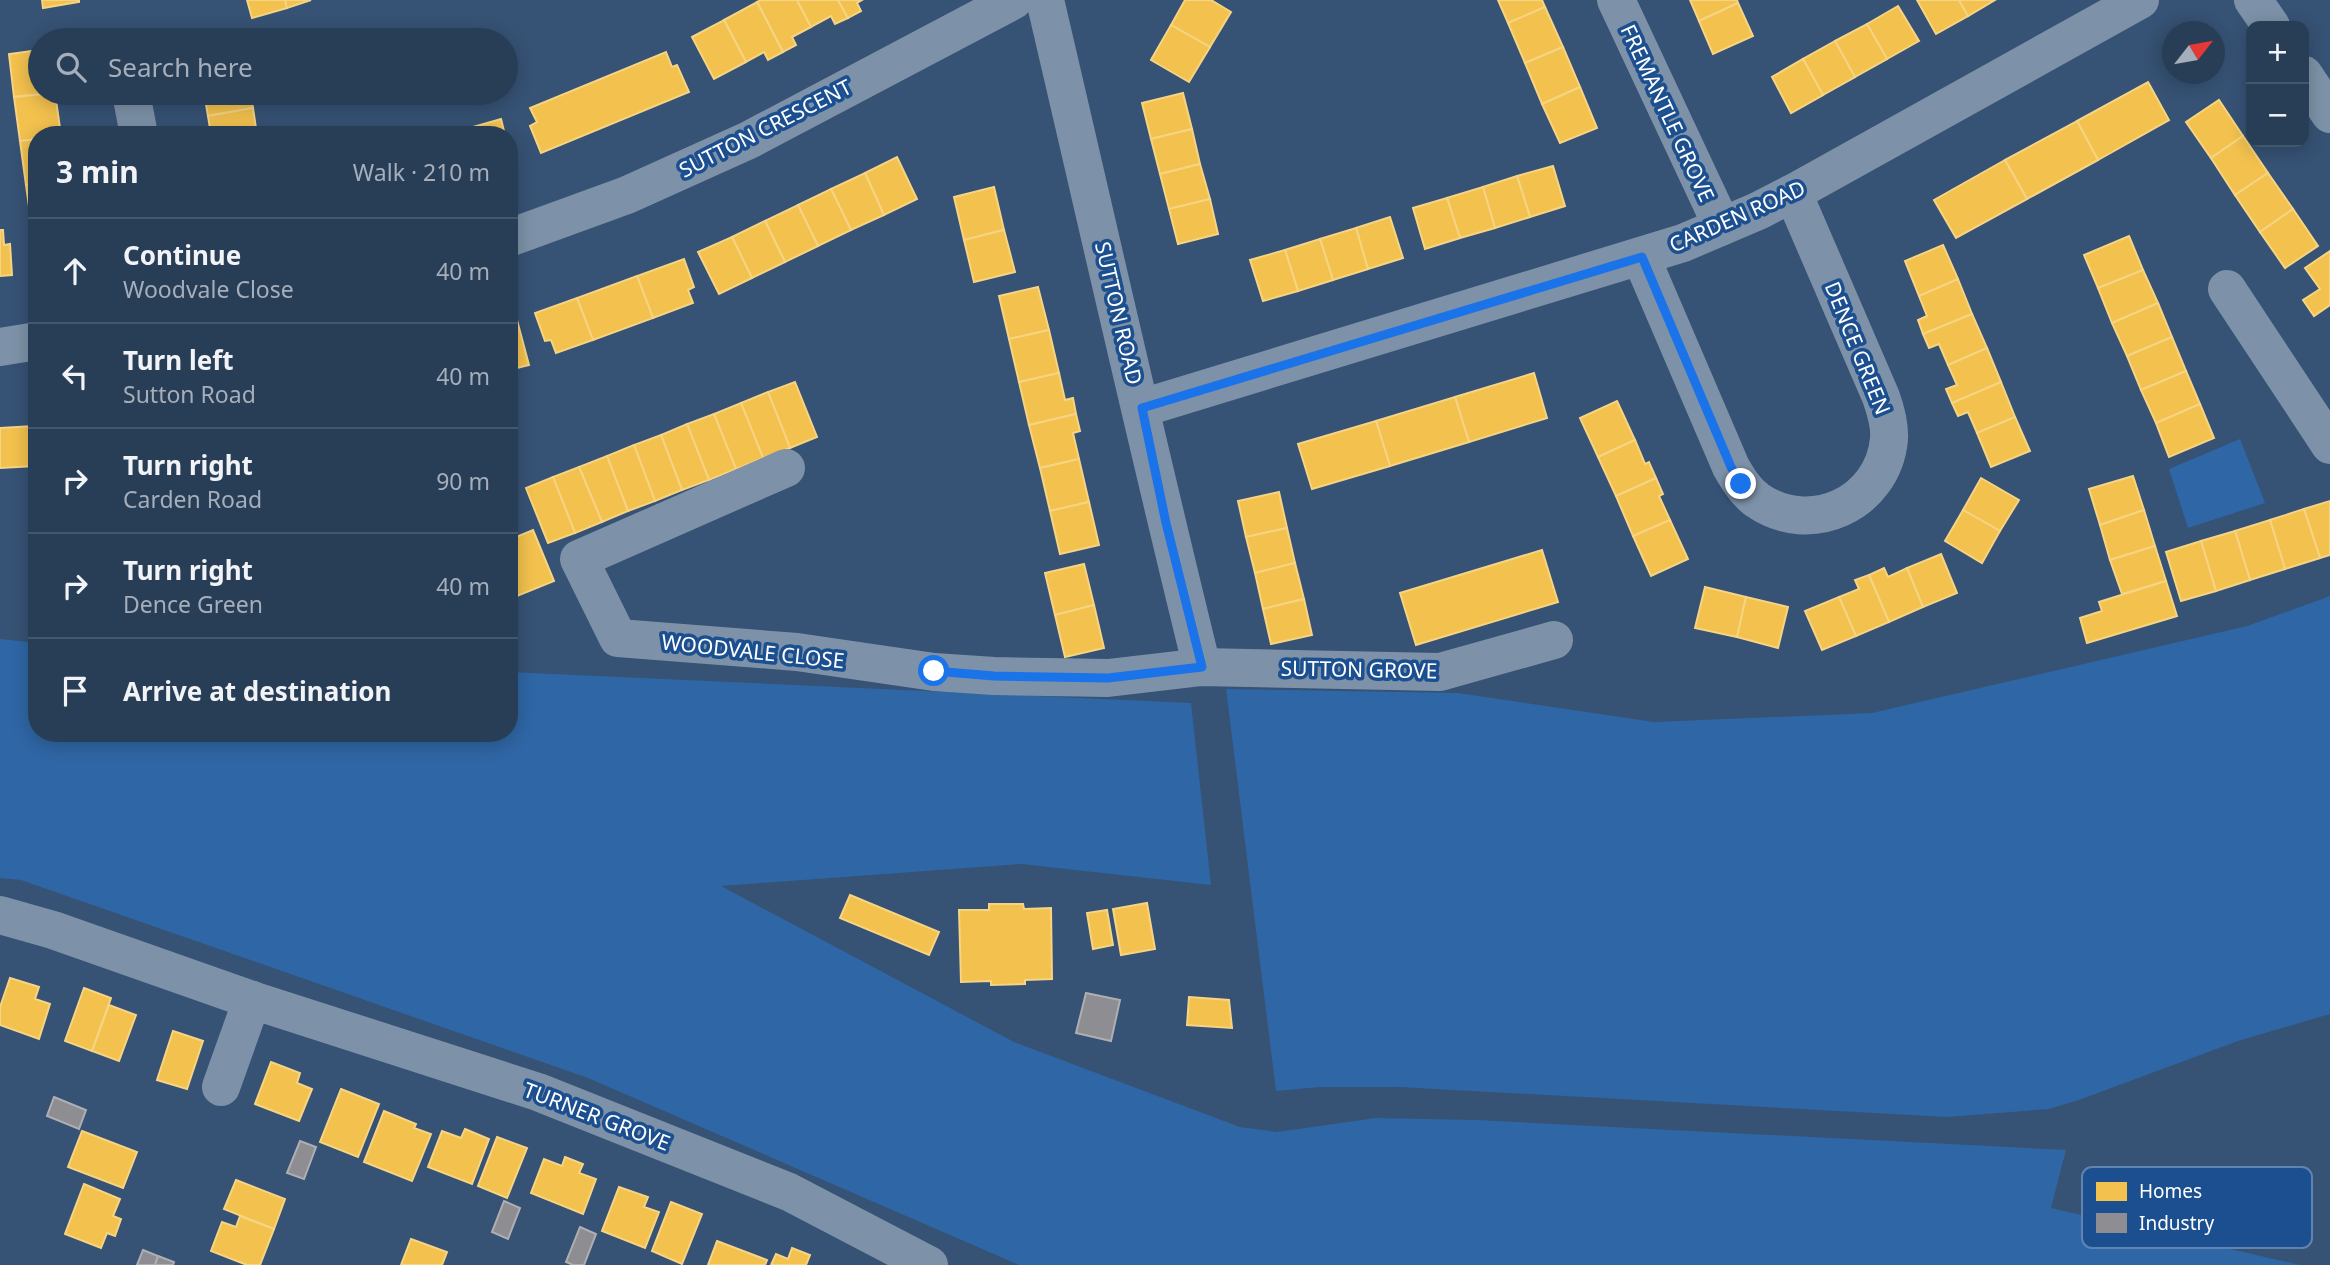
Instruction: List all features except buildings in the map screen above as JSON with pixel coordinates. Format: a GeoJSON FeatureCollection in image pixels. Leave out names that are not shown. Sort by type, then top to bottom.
{"type":"FeatureCollection","features":[{"type":"Feature","properties":{"kind":"street","name":"SUTTON CRESCENT"},"geometry":{"type":"LineString","coordinates":[[518,235],[627,195],[749,140],[1014,0]]}},
{"type":"Feature","properties":{"kind":"street","name":"SUTTON ROAD"},"geometry":{"type":"LineString","coordinates":[[1045,0],[1202,667]]}},
{"type":"Feature","properties":{"kind":"street","name":"FREMANTLE GROVE"},"geometry":{"type":"LineString","coordinates":[[1616,0],[1722,226]]}},
{"type":"Feature","properties":{"kind":"street","name":"CARDEN ROAD"},"geometry":{"type":"LineString","coordinates":[[1142,408],[1642,257],[1722,226],[1793,193],[2140,0]]}},
{"type":"Feature","properties":{"kind":"street"},"geometry":{"type":"LineString","coordinates":[[2253,0],[2267,21]]}},
{"type":"Feature","properties":{"kind":"street"},"geometry":{"type":"LineString","coordinates":[[2309,82],[2330,114]]}},
{"type":"Feature","properties":{"kind":"street"},"geometry":{"type":"LineString","coordinates":[[133,105],[137,126]]}},
{"type":"Feature","properties":{"kind":"street","name":"DENCE GREEN"},"geometry":{"type":"LineString","coordinates":[[1642,257],[1731,467],[1741,484],[1755,499],[1792,515],[1812,516],[1832,512],[1858,498],[1878,475],[1886,457],[1889,437],[1887,417],[1881,397],[1793,193]]}},
{"type":"Feature","properties":{"kind":"street"},"geometry":{"type":"LineString","coordinates":[[2227,289],[2330,445]]}},
{"type":"Feature","properties":{"kind":"street"},"geometry":{"type":"LineString","coordinates":[[0,347],[28,342]]}},
{"type":"Feature","properties":{"kind":"street","name":"WOODVALE CLOSE"},"geometry":{"type":"LineString","coordinates":[[786,468],[579,559],[618,638],[797,652],[934,671],[994,676],[1108,678],[1202,667]]}},
{"type":"Feature","properties":{"kind":"street","name":"SUTTON GROVE"},"geometry":{"type":"LineString","coordinates":[[1202,667],[1440,672],[1554,640]]}},
{"type":"Feature","properties":{"kind":"street","name":"TURNER GROVE"},"geometry":{"type":"LineString","coordinates":[[0,915],[53,930],[252,1000],[550,1097],[789,1192],[923,1264]]}},
{"type":"Feature","properties":{"kind":"street"},"geometry":{"type":"LineString","coordinates":[[221,1087],[252,1000]]}},
{"type":"Feature","properties":{"kind":"shaded area"},"geometry":{"type":"Polygon","coordinates":[[[2240,439],[2265,503],[2188,528],[2169,469],[2240,439]]]}},
{"type":"Feature","properties":{"kind":"shaded area"},"geometry":{"type":"Polygon","coordinates":[[[2330,596],[2330,1014],[2238,1041],[2049,1109],[1947,1117],[1399,1087],[1320,1087],[1276,1091],[1226,689],[1458,693],[1654,722],[1872,713],[2247,626],[2330,596]]]}},
{"type":"Feature","properties":{"kind":"shaded area"},"geometry":{"type":"Polygon","coordinates":[[[0,639],[28,642],[28,742],[518,742],[518,672],[1191,703],[1211,885],[1021,864],[721,886],[1014,1042],[1240,1127],[1277,1132],[1376,1118],[1477,1120],[2066,1150],[2051,1208],[2082,1215],[2082,1248],[2226,1248],[2300,1265],[1019,1265],[588,1078],[21,880],[0,878],[0,639]]]}},
{"type":"Feature","properties":{"kind":"route"},"geometry":{"type":"LineString","coordinates":[[934,671],[994,676],[1108,678],[1202,667],[1166,523],[1142,408],[1642,257],[1731,467],[1741,484]]}}]}
